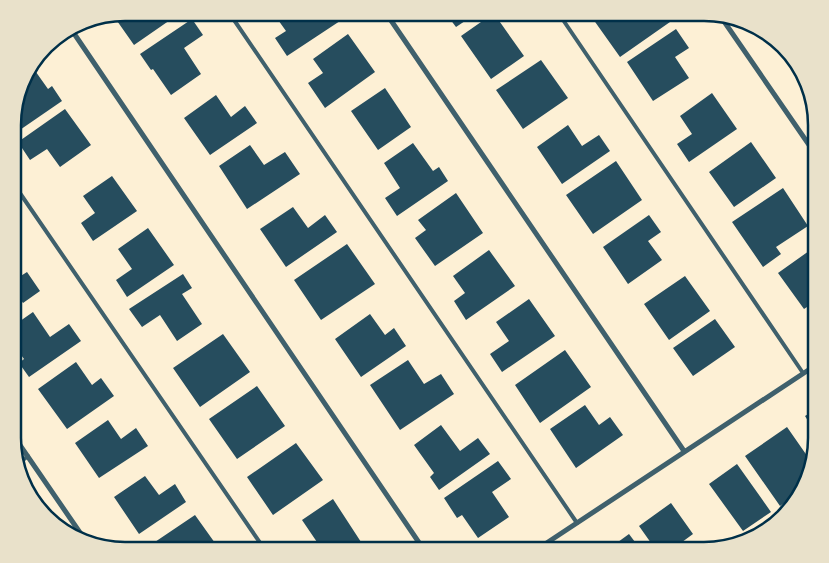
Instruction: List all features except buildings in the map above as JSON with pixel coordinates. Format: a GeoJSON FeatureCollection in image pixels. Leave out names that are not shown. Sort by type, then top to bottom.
{"type":"FeatureCollection","features":[{"type":"Feature","properties":{"kind":"street"},"geometry":{"type":"LineString","coordinates":[[391,21],[684,451]]}},
{"type":"Feature","properties":{"kind":"street"},"geometry":{"type":"LineString","coordinates":[[726,24],[808,143]]}},
{"type":"Feature","properties":{"kind":"street"},"geometry":{"type":"LineString","coordinates":[[75,34],[419,542]]}},
{"type":"Feature","properties":{"kind":"street"},"geometry":{"type":"LineString","coordinates":[[548,542],[808,370]]}},
{"type":"Feature","properties":{"kind":"street"},"geometry":{"type":"LineString","coordinates":[[21,447],[79,531]]}},
{"type":"Feature","properties":{"kind":"lane"},"geometry":{"type":"LineString","coordinates":[[235,21],[577,523]]}},
{"type":"Feature","properties":{"kind":"lane"},"geometry":{"type":"LineString","coordinates":[[564,21],[803,373]]}},
{"type":"Feature","properties":{"kind":"lane"},"geometry":{"type":"LineString","coordinates":[[21,193],[260,542]]}},
{"type":"Feature","properties":{"kind":"lane"},"geometry":{"type":"LineString","coordinates":[[23,460],[28,456]]}}]}
